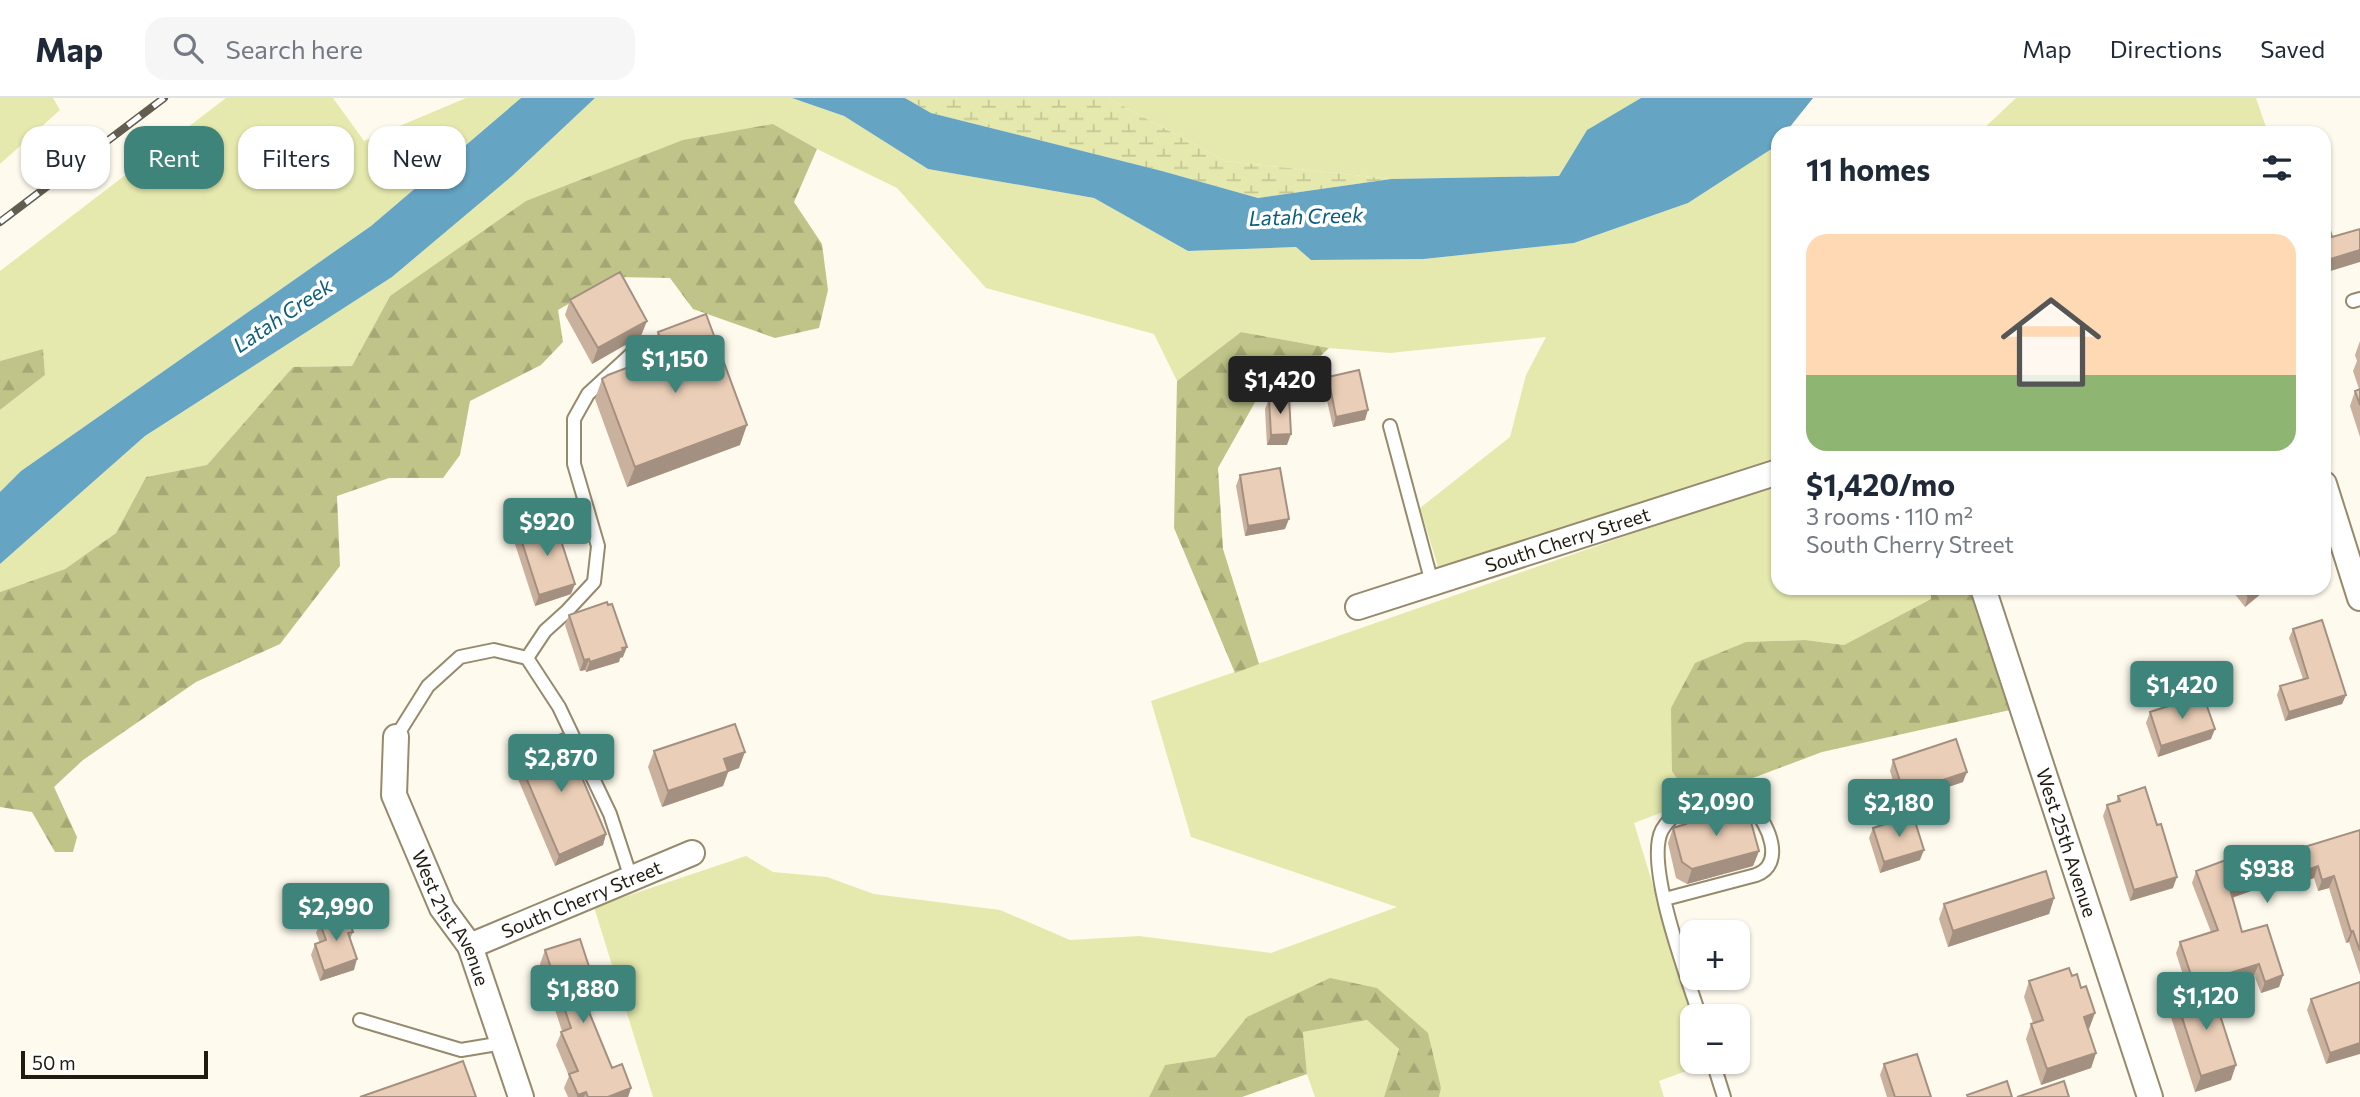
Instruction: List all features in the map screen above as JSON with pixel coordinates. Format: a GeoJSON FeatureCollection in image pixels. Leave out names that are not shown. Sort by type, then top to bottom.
{"type":"FeatureCollection","features":[{"type":"Feature","properties":{"kind":"street","name":"South Cherry Street"},"geometry":{"type":"LineString","coordinates":[[1358,607],[1771,473]]}},
{"type":"Feature","properties":{"kind":"street"},"geometry":{"type":"LineString","coordinates":[[2331,506],[2360,598]]}},
{"type":"Feature","properties":{"kind":"street","name":"West 25th Avenue"},"geometry":{"type":"LineString","coordinates":[[1985,595],[2150,1097]]}},
{"type":"Feature","properties":{"kind":"street","name":"West 21st Avenue"},"geometry":{"type":"LineString","coordinates":[[396,737],[394,795],[442,908],[470,946],[521,1097]]}},
{"type":"Feature","properties":{"kind":"street","name":"South Cherry Street"},"geometry":{"type":"LineString","coordinates":[[470,946],[691,853]]}},
{"type":"Feature","properties":{"kind":"lane"},"geometry":{"type":"LineString","coordinates":[[527,659],[545,631],[594,582],[598,546],[574,464],[574,419],[588,394],[638,348]]}},
{"type":"Feature","properties":{"kind":"lane"},"geometry":{"type":"LineString","coordinates":[[1390,426],[1432,583]]}},
{"type":"Feature","properties":{"kind":"lane"},"geometry":{"type":"LineString","coordinates":[[396,737],[428,686],[460,657],[494,650],[527,659],[559,707],[605,802],[631,878]]}},
{"type":"Feature","properties":{"kind":"lane"},"geometry":{"type":"LineString","coordinates":[[1665,900],[1756,875],[1768,868],[1771,840],[1764,821],[1750,805],[1729,794],[1713,796],[1687,807],[1667,823],[1660,833],[1658,856],[1665,900],[1696,1004]]}},
{"type":"Feature","properties":{"kind":"lane"},"geometry":{"type":"LineString","coordinates":[[360,1020],[461,1050],[503,1043]]}},
{"type":"Feature","properties":{"kind":"lane"},"geometry":{"type":"LineString","coordinates":[[1717,1074],[1724,1097]]}},
{"type":"Feature","properties":{"kind":"green space"},"geometry":{"type":"Polygon","coordinates":[[[0,98],[53,98],[60,110],[42,126],[21,126],[21,145],[0,164],[0,98]]]}},
{"type":"Feature","properties":{"kind":"green space"},"geometry":{"type":"Polygon","coordinates":[[[226,98],[333,98],[353,126],[238,126],[238,189],[354,189],[354,127],[364,141],[368,139],[368,189],[414,189],[371,226],[21,471],[0,492],[0,410],[45,375],[43,349],[0,361],[0,271],[124,176],[124,189],[224,189],[224,126],[189,126],[226,98]]]}},
{"type":"Feature","properties":{"kind":"green space"},"geometry":{"type":"Polygon","coordinates":[[[466,98],[521,98],[466,145],[466,126],[400,126],[466,98]]]}},
{"type":"Feature","properties":{"kind":"green space"},"geometry":{"type":"Polygon","coordinates":[[[595,98],[792,98],[844,116],[928,169],[1094,198],[1188,251],[1296,247],[1311,260],[1424,259],[1574,243],[1688,203],[1771,149],[1771,460],[1439,570],[1420,508],[1510,437],[1526,375],[1546,337],[1390,353],[1329,348],[1241,332],[1177,381],[1154,334],[986,288],[897,188],[773,124],[390,296],[352,366],[293,367],[207,465],[146,477],[116,533],[65,569],[0,592],[0,564],[145,436],[392,277],[512,176],[595,98]]]}},
{"type":"Feature","properties":{"kind":"green space"},"geometry":{"type":"Polygon","coordinates":[[[905,98],[1108,98],[1225,161],[1391,179],[1258,198],[931,113],[905,98]]]}},
{"type":"Feature","properties":{"kind":"green space"},"geometry":{"type":"Polygon","coordinates":[[[1108,98],[1641,98],[1587,130],[1559,176],[1391,179],[1225,161],[1108,98]]]}},
{"type":"Feature","properties":{"kind":"green space"},"geometry":{"type":"Polygon","coordinates":[[[2016,98],[2256,98],[2266,126],[1986,126],[2016,98]]]}},
{"type":"Feature","properties":{"kind":"green space"},"geometry":{"type":"Polygon","coordinates":[[[773,124],[817,149],[794,202],[822,244],[828,290],[819,328],[775,338],[693,309],[670,278],[615,277],[558,310],[563,342],[541,365],[470,401],[460,455],[443,478],[389,478],[337,496],[340,566],[280,644],[196,682],[83,760],[54,787],[77,837],[73,852],[55,852],[32,812],[0,807],[0,592],[65,569],[116,533],[146,477],[207,465],[293,367],[352,366],[390,296],[526,201],[683,140],[773,124]]]}},
{"type":"Feature","properties":{"kind":"green space"},"geometry":{"type":"Polygon","coordinates":[[[1241,332],[1329,348],[1312,364],[1272,372],[1218,468],[1223,549],[1259,664],[1235,673],[1174,528],[1177,381],[1241,332]]]}},
{"type":"Feature","properties":{"kind":"green space"},"geometry":{"type":"Polygon","coordinates":[[[43,349],[45,375],[0,410],[0,361],[43,349]]]}},
{"type":"Feature","properties":{"kind":"green space"},"geometry":{"type":"Polygon","coordinates":[[[1771,485],[1771,595],[1931,595],[1931,599],[1844,645],[1805,640],[1746,642],[1692,801],[1634,823],[1680,974],[1680,990],[1685,990],[1689,1004],[1680,1004],[1680,1073],[1659,1081],[1664,1097],[1439,1097],[1441,1087],[1397,1005],[1247,1017],[1215,1057],[1165,1065],[1149,1097],[653,1097],[594,907],[746,856],[773,872],[827,877],[874,894],[1000,910],[1070,940],[1139,936],[1271,953],[1397,907],[1191,837],[1151,701],[1771,485]]]}},
{"type":"Feature","properties":{"kind":"green space"},"geometry":{"type":"Polygon","coordinates":[[[1931,595],[1974,595],[2010,710],[1822,752],[1692,801],[1672,771],[1671,708],[1695,663],[1746,642],[1805,640],[1844,645],[1931,599],[1931,595]]]}},
{"type":"Feature","properties":{"kind":"green space"},"geometry":{"type":"Polygon","coordinates":[[[1330,978],[1377,988],[1428,1033],[1441,1088],[1439,1097],[1384,1097],[1399,1049],[1367,1020],[1303,1032],[1307,1074],[1242,1097],[1149,1097],[1165,1065],[1215,1057],[1247,1017],[1330,978]]]}},
{"type":"Feature","properties":{"kind":"green space"},"geometry":{"type":"Polygon","coordinates":[[[1367,1020],[1399,1049],[1384,1097],[1315,1097],[1307,1074],[1303,1032],[1367,1020]]]}},
{"type":"Feature","properties":{"kind":"water","name":"Latah Creek"},"geometry":{"type":"Polygon","coordinates":[[[521,98],[595,98],[512,176],[392,277],[145,436],[0,564],[0,492],[21,471],[371,226],[414,189],[466,189],[466,145],[521,98]]]}},
{"type":"Feature","properties":{"kind":"water","name":"Latah Creek"},"geometry":{"type":"Polygon","coordinates":[[[792,98],[905,98],[931,113],[1258,198],[1391,179],[1559,176],[1587,130],[1641,98],[1813,98],[1791,126],[1771,126],[1771,149],[1688,203],[1574,243],[1424,259],[1311,260],[1296,247],[1188,251],[1094,198],[928,169],[844,116],[792,98]]]}},
{"type":"Feature","properties":{"kind":"building"},"geometry":{"type":"Polygon","coordinates":[[[2360,229],[2360,250],[2331,259],[2331,234],[2332,237],[2360,229]]]}},
{"type":"Feature","properties":{"kind":"building"},"geometry":{"type":"Polygon","coordinates":[[[620,272],[647,321],[598,348],[570,300],[620,272]]]}},
{"type":"Feature","properties":{"kind":"building"},"geometry":{"type":"Polygon","coordinates":[[[706,314],[747,425],[635,467],[602,379],[666,353],[658,332],[706,314]]]}},
{"type":"Feature","properties":{"kind":"building"},"geometry":{"type":"Polygon","coordinates":[[[1359,370],[1368,410],[1336,417],[1328,377],[1359,370]]]}},
{"type":"Feature","properties":{"kind":"building"},"geometry":{"type":"Polygon","coordinates":[[[2360,389],[2360,405],[2355,391],[2360,389]]]}},
{"type":"Feature","properties":{"kind":"building"},"geometry":{"type":"Polygon","coordinates":[[[1289,397],[1291,434],[1271,435],[1269,399],[1289,397]]]}},
{"type":"Feature","properties":{"kind":"building"},"geometry":{"type":"Polygon","coordinates":[[[1280,468],[1289,519],[1248,526],[1240,475],[1280,468]]]}},
{"type":"Feature","properties":{"kind":"building"},"geometry":{"type":"Polygon","coordinates":[[[555,522],[575,584],[539,595],[519,533],[555,522]]]}},
{"type":"Feature","properties":{"kind":"building"},"geometry":{"type":"Polygon","coordinates":[[[607,602],[608,605],[612,604],[627,647],[622,648],[623,651],[590,662],[589,659],[584,660],[569,615],[607,602]]]}},
{"type":"Feature","properties":{"kind":"building"},"geometry":{"type":"Polygon","coordinates":[[[2322,620],[2346,695],[2289,712],[2280,686],[2308,678],[2293,629],[2322,620]]]}},
{"type":"Feature","properties":{"kind":"building"},"geometry":{"type":"Polygon","coordinates":[[[2203,695],[2215,729],[2161,746],[2150,712],[2203,695]]]}},
{"type":"Feature","properties":{"kind":"building"},"geometry":{"type":"Polygon","coordinates":[[[735,724],[745,752],[724,759],[728,771],[668,791],[654,751],[735,724]]]}},
{"type":"Feature","properties":{"kind":"building"},"geometry":{"type":"Polygon","coordinates":[[[563,733],[606,834],[559,855],[516,754],[563,733]]]}},
{"type":"Feature","properties":{"kind":"building"},"geometry":{"type":"Polygon","coordinates":[[[1956,739],[1967,772],[1904,793],[1893,760],[1956,739]]]}},
{"type":"Feature","properties":{"kind":"building"},"geometry":{"type":"Polygon","coordinates":[[[2145,787],[2157,825],[2161,824],[2177,877],[2134,890],[2107,805],[2120,801],[2118,796],[2145,787]]]}},
{"type":"Feature","properties":{"kind":"building"},"geometry":{"type":"Polygon","coordinates":[[[1746,804],[1759,851],[1692,869],[1682,862],[1673,828],[1746,804]]]}},
{"type":"Feature","properties":{"kind":"building"},"geometry":{"type":"Polygon","coordinates":[[[1913,815],[1924,850],[1884,862],[1873,828],[1913,815]]]}},
{"type":"Feature","properties":{"kind":"building"},"geometry":{"type":"Polygon","coordinates":[[[2360,830],[2360,951],[2353,931],[2351,932],[2334,876],[2322,880],[2318,866],[2272,883],[2269,874],[2230,889],[2242,932],[2267,925],[2283,975],[2265,982],[2259,964],[2194,984],[2180,942],[2218,930],[2196,871],[2242,854],[2244,861],[2286,847],[2288,852],[2360,830]]]}},
{"type":"Feature","properties":{"kind":"building"},"geometry":{"type":"Polygon","coordinates":[[[2046,871],[2054,898],[1953,931],[1944,904],[2046,871]]]}},
{"type":"Feature","properties":{"kind":"building"},"geometry":{"type":"Polygon","coordinates":[[[347,914],[353,932],[348,933],[357,959],[324,971],[315,944],[326,940],[320,923],[347,914]]]}},
{"type":"Feature","properties":{"kind":"building"},"geometry":{"type":"Polygon","coordinates":[[[580,939],[595,985],[580,990],[612,1068],[622,1064],[631,1088],[608,1097],[588,1097],[586,1092],[578,1095],[569,1074],[578,1071],[561,1032],[571,1028],[545,950],[580,939]]]}},
{"type":"Feature","properties":{"kind":"building"},"geometry":{"type":"Polygon","coordinates":[[[2069,968],[2072,976],[2077,974],[2081,988],[2086,986],[2095,1013],[2084,1017],[2096,1053],[2047,1069],[2031,1024],[2043,1020],[2029,981],[2069,968]]]}},
{"type":"Feature","properties":{"kind":"building"},"geometry":{"type":"Polygon","coordinates":[[[2360,982],[2360,1043],[2330,1053],[2311,999],[2360,982]]]}},
{"type":"Feature","properties":{"kind":"building"},"geometry":{"type":"Polygon","coordinates":[[[2211,987],[2236,1065],[2201,1076],[2176,999],[2211,987]]]}},
{"type":"Feature","properties":{"kind":"building"},"geometry":{"type":"Polygon","coordinates":[[[1917,1054],[1931,1097],[1895,1097],[1884,1064],[1917,1054]]]}},
{"type":"Feature","properties":{"kind":"building"},"geometry":{"type":"Polygon","coordinates":[[[463,1061],[476,1097],[360,1097],[463,1061]]]}},
{"type":"Feature","properties":{"kind":"building"},"geometry":{"type":"Polygon","coordinates":[[[2007,1081],[2012,1097],[1967,1095],[2007,1081]]]}},
{"type":"Feature","properties":{"kind":"building"},"geometry":{"type":"Polygon","coordinates":[[[2064,1081],[2069,1097],[2017,1097],[2064,1081]]]}},
{"type":"Feature","properties":{"kind":"railway"},"geometry":{"type":"LineString","coordinates":[[0,222],[164,98]]}}]}
